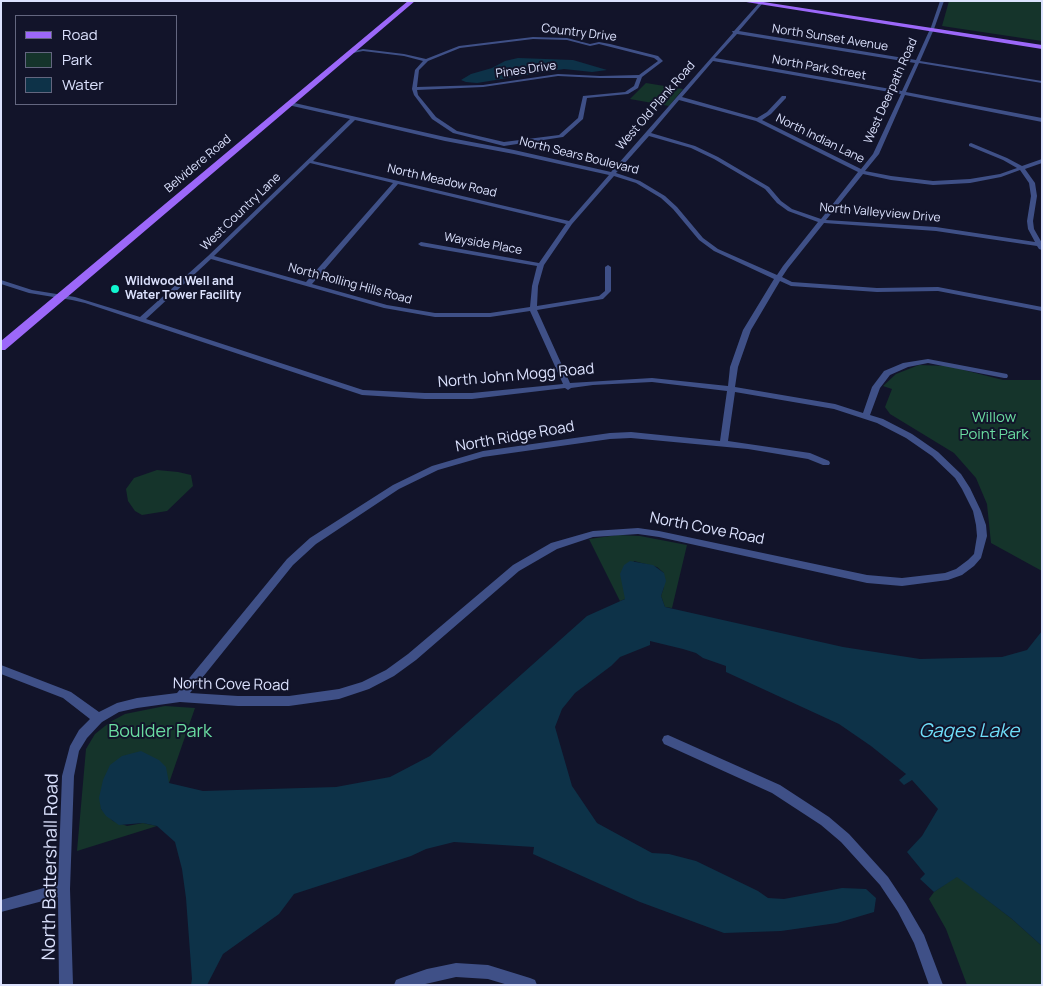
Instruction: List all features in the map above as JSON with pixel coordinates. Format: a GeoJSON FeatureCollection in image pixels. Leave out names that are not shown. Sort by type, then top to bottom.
{"type":"FeatureCollection","features":[{"type":"Feature","properties":{"kind":"main road","name":"Belvidere Road"},"geometry":{"type":"LineString","coordinates":[[1,347],[412,1]]}},
{"type":"Feature","properties":{"kind":"main road"},"geometry":{"type":"LineString","coordinates":[[743,1],[1042,42]]}},
{"type":"Feature","properties":{"kind":"main road"},"geometry":{"type":"LineString","coordinates":[[772,1],[868,20],[933,27],[1042,47]]}},
{"type":"Feature","properties":{"kind":"street"},"geometry":{"type":"LineString","coordinates":[[933,27],[942,1]]}},
{"type":"Feature","properties":{"kind":"street","name":"West Old Plank Road"},"geometry":{"type":"LineString","coordinates":[[568,387],[533,309],[535,286],[541,265],[570,223],[760,4]]}},
{"type":"Feature","properties":{"kind":"street","name":"West Deerpath Road"},"geometry":{"type":"LineString","coordinates":[[724,444],[734,367],[744,338],[777,279],[821,221],[862,172],[880,146],[933,27]]}},
{"type":"Feature","properties":{"kind":"street","name":"North Sunset Avenue"},"geometry":{"type":"LineString","coordinates":[[734,32],[1042,82]]}},
{"type":"Feature","properties":{"kind":"street","name":"Country Drive"},"geometry":{"type":"LineString","coordinates":[[353,52],[426,60],[459,46],[533,38],[567,39],[590,46],[599,43],[656,57],[661,61],[640,76],[636,87],[626,93],[584,97],[580,119],[561,136],[504,144],[455,132],[434,118],[414,89]]}},
{"type":"Feature","properties":{"kind":"street"},"geometry":{"type":"LineString","coordinates":[[414,89],[417,70],[426,60]]}},
{"type":"Feature","properties":{"kind":"street","name":"North Park Street"},"geometry":{"type":"LineString","coordinates":[[711,60],[903,93],[1042,120]]}},
{"type":"Feature","properties":{"kind":"street","name":"Pines Drive"},"geometry":{"type":"LineString","coordinates":[[414,89],[483,86],[558,75],[614,78],[640,76]]}},
{"type":"Feature","properties":{"kind":"street"},"geometry":{"type":"LineString","coordinates":[[758,120],[769,113],[784,97]]}},
{"type":"Feature","properties":{"kind":"street","name":"North Indian Lane"},"geometry":{"type":"LineString","coordinates":[[678,98],[758,120],[862,172],[911,181],[943,183],[970,181],[1001,175],[1042,161]]}},
{"type":"Feature","properties":{"kind":"street","name":"North Sears Boulevard"},"geometry":{"type":"LineString","coordinates":[[290,104],[612,174],[638,182],[663,197],[685,217],[701,239],[716,250],[777,279],[804,286],[877,290],[938,289],[1042,309]]}},
{"type":"Feature","properties":{"kind":"street","name":"West Country Lane"},"geometry":{"type":"LineString","coordinates":[[141,320],[210,257],[354,118]]}},
{"type":"Feature","properties":{"kind":"street","name":"North Valleyview Drive"},"geometry":{"type":"LineString","coordinates":[[648,134],[692,147],[716,158],[767,188],[779,202],[790,210],[821,221],[936,229],[1041,247]]}},
{"type":"Feature","properties":{"kind":"street"},"geometry":{"type":"LineString","coordinates":[[971,145],[1021,168],[1032,183],[1034,196],[1030,221],[1031,229],[1041,247]]}},
{"type":"Feature","properties":{"kind":"street","name":"North Meadow Road"},"geometry":{"type":"LineString","coordinates":[[308,161],[570,223]]}},
{"type":"Feature","properties":{"kind":"street"},"geometry":{"type":"LineString","coordinates":[[307,285],[397,182]]}},
{"type":"Feature","properties":{"kind":"street","name":"Wayside Place"},"geometry":{"type":"LineString","coordinates":[[421,244],[541,265]]}},
{"type":"Feature","properties":{"kind":"street","name":"North Rolling Hills Road"},"geometry":{"type":"LineString","coordinates":[[210,257],[386,307],[435,315],[490,315],[601,298],[608,291],[608,267]]}},
{"type":"Feature","properties":{"kind":"street","name":"North John Mogg Road"},"geometry":{"type":"LineString","coordinates":[[1,282],[31,292],[73,298],[362,392],[425,396],[472,396],[629,380],[652,380],[731,389],[827,406],[866,416]]}},
{"type":"Feature","properties":{"kind":"street"},"geometry":{"type":"LineString","coordinates":[[866,416],[876,387],[887,374],[906,365],[928,361],[943,362],[1004,376]]}},
{"type":"Feature","properties":{"kind":"street","name":"North Cove Road"},"geometry":{"type":"LineString","coordinates":[[98,718],[117,708],[180,697],[238,701],[289,701],[339,694],[365,686],[412,657],[516,568],[554,546],[574,538],[593,534],[638,531],[659,534],[867,579],[919,581],[945,577],[959,572],[971,564],[978,555],[982,536],[977,512],[966,488],[946,464],[923,445],[895,428],[866,416]]}},
{"type":"Feature","properties":{"kind":"street","name":"North Ridge Road"},"geometry":{"type":"LineString","coordinates":[[180,697],[290,562],[313,541],[334,525],[414,478],[455,461],[483,454],[610,436],[651,436],[793,453],[826,463]]}},
{"type":"Feature","properties":{"kind":"street"},"geometry":{"type":"LineString","coordinates":[[1,669],[67,696],[98,718]]}},
{"type":"Feature","properties":{"kind":"street","name":"North Battershall Road"},"geometry":{"type":"LineString","coordinates":[[66,985],[64,889],[68,776],[74,750],[83,734],[98,718]]}},
{"type":"Feature","properties":{"kind":"street"},"geometry":{"type":"LineString","coordinates":[[668,740],[776,789],[825,821],[884,881],[902,908],[919,940],[936,985]]}},
{"type":"Feature","properties":{"kind":"street"},"geometry":{"type":"LineString","coordinates":[[1,906],[64,889]]}},
{"type":"Feature","properties":{"kind":"street"},"geometry":{"type":"LineString","coordinates":[[402,985],[427,976],[456,970],[488,972],[530,985]]}},
{"type":"Feature","properties":{"kind":"green space"},"geometry":{"type":"Polygon","coordinates":[[[949,1],[1042,1],[1042,41],[942,26],[949,1]]]}},
{"type":"Feature","properties":{"kind":"green space"},"geometry":{"type":"Polygon","coordinates":[[[646,83],[683,89],[669,106],[630,99],[646,83]]]}},
{"type":"Feature","properties":{"kind":"green space","name":"Willow Point Park"},"geometry":{"type":"Polygon","coordinates":[[[919,365],[948,366],[1003,380],[1042,380],[1042,571],[991,543],[987,504],[976,478],[954,453],[890,414],[885,407],[892,389],[883,386],[896,374],[919,365]]]}},
{"type":"Feature","properties":{"kind":"green space"},"geometry":{"type":"Polygon","coordinates":[[[157,470],[191,475],[193,486],[167,511],[142,515],[135,511],[128,501],[126,489],[134,478],[157,470]]]}},
{"type":"Feature","properties":{"kind":"green space"},"geometry":{"type":"Polygon","coordinates":[[[618,535],[640,536],[687,545],[672,608],[665,607],[661,596],[664,587],[664,573],[657,567],[634,561],[625,599],[620,601],[589,539],[618,535]]]}},
{"type":"Feature","properties":{"kind":"green space","name":"Boulder Park"},"geometry":{"type":"Polygon","coordinates":[[[165,706],[195,708],[169,783],[101,809],[113,821],[127,826],[143,823],[157,826],[77,851],[86,749],[95,734],[110,722],[125,714],[165,706]]]}},
{"type":"Feature","properties":{"kind":"green space"},"geometry":{"type":"Polygon","coordinates":[[[957,876],[1012,919],[1042,946],[1042,985],[967,985],[946,929],[929,899],[934,892],[957,876]]]}},
{"type":"Feature","properties":{"kind":"water"},"geometry":{"type":"Polygon","coordinates":[[[518,58],[573,60],[607,70],[592,72],[564,69],[477,83],[461,80],[471,74],[518,58]]]}},
{"type":"Feature","properties":{"kind":"water","name":"Gages Lake"},"geometry":{"type":"Polygon","coordinates":[[[630,561],[653,565],[664,573],[666,581],[661,596],[665,607],[843,647],[920,659],[1002,657],[1027,650],[1042,631],[1042,946],[1012,919],[957,877],[934,892],[920,879],[925,874],[907,852],[922,836],[938,809],[912,780],[904,785],[899,780],[906,774],[871,746],[839,724],[726,672],[726,666],[703,658],[696,653],[650,641],[650,645],[620,657],[575,693],[562,709],[555,727],[572,786],[597,823],[652,853],[669,854],[696,861],[758,891],[768,898],[784,899],[842,888],[866,889],[876,898],[874,912],[837,923],[781,931],[724,933],[640,902],[533,854],[534,847],[454,842],[426,849],[411,856],[294,894],[279,914],[223,954],[207,985],[191,985],[186,898],[182,869],[175,842],[157,826],[143,823],[119,825],[106,816],[101,809],[99,798],[103,780],[110,765],[122,756],[141,751],[159,760],[166,767],[169,783],[203,791],[336,787],[390,777],[430,756],[587,616],[625,599],[620,574],[624,565],[630,561]]]}},
{"type":"Feature","properties":{"kind":"place","name":"Wildwood Well and Water Tower Facility"},"geometry":{"type":"Point","coordinates":[115,289]}}]}
